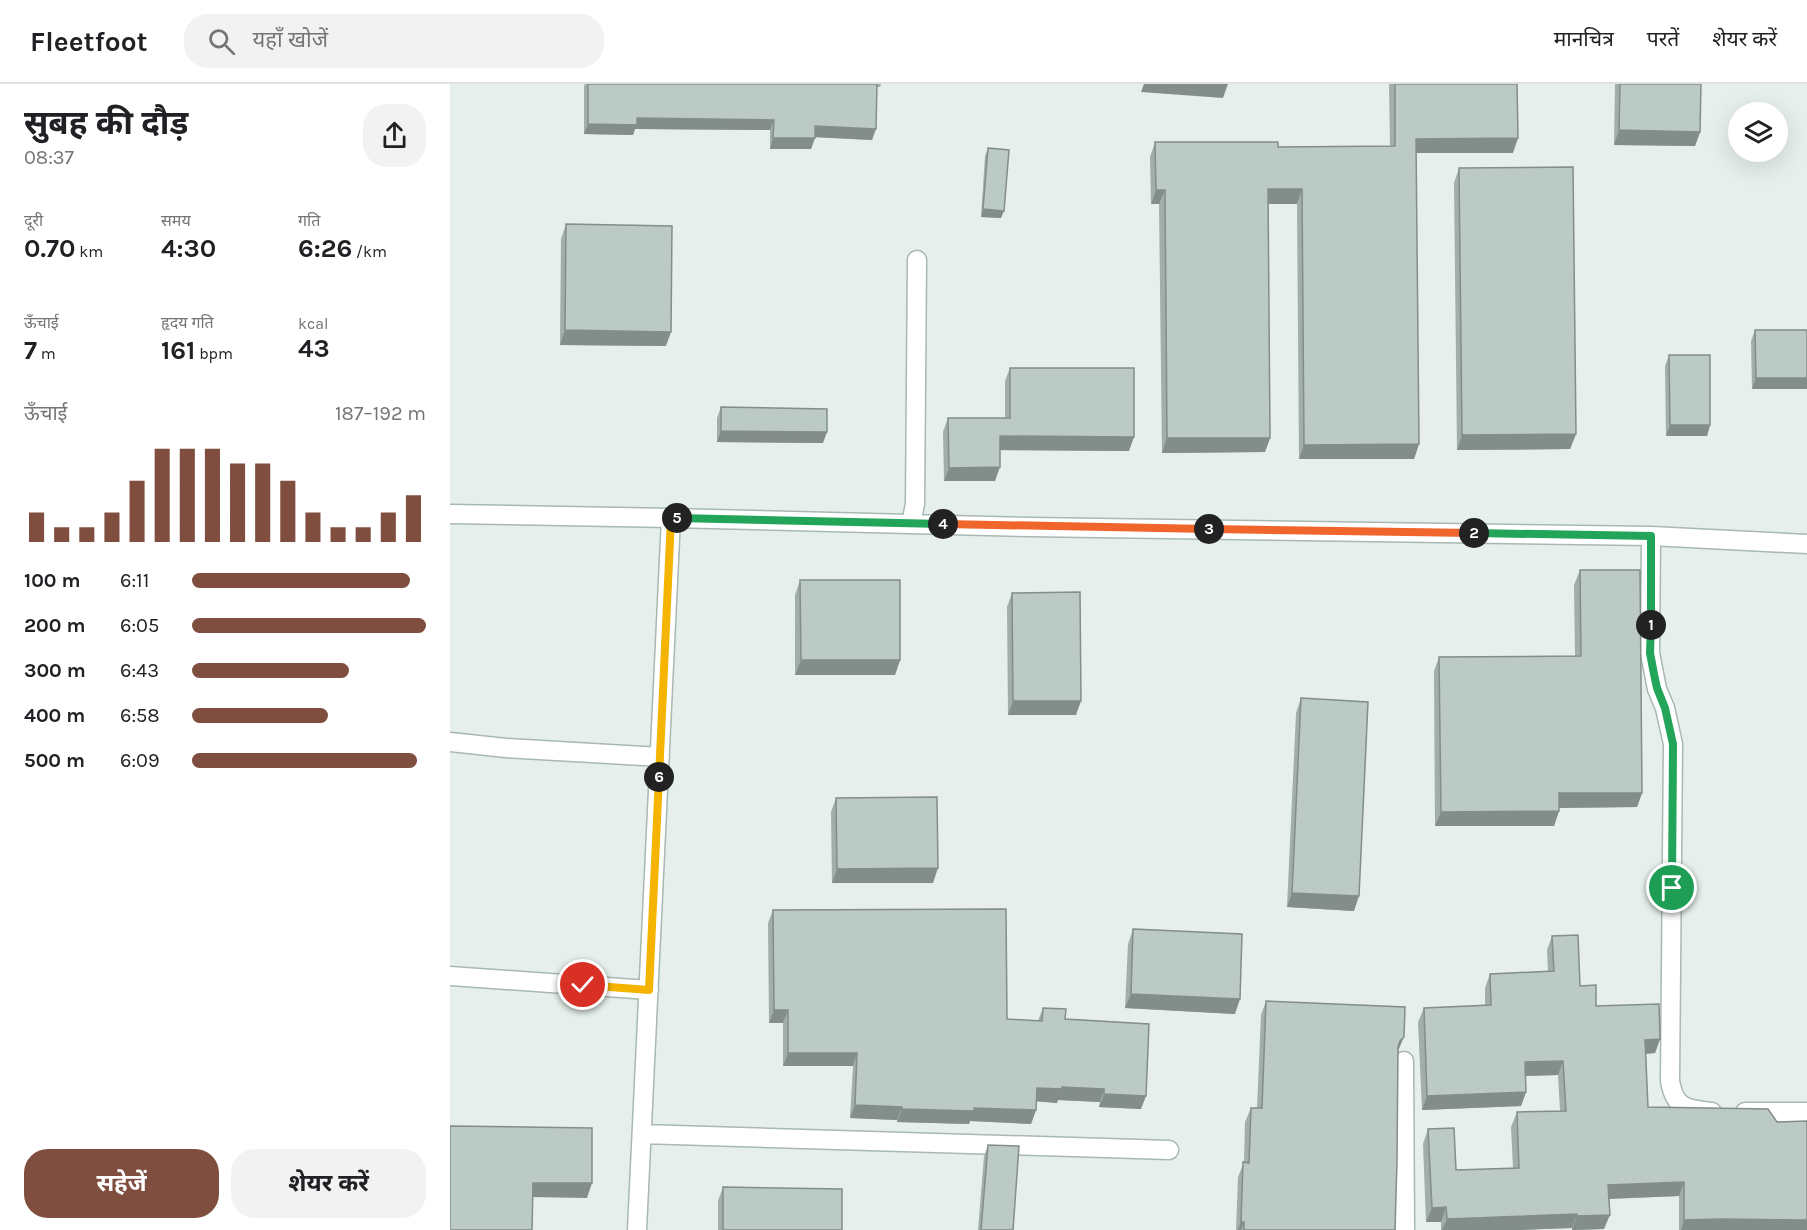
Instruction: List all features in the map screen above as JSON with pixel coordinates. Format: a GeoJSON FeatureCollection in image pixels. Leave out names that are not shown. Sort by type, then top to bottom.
{"type":"FeatureCollection","features":[{"type":"Feature","properties":{"kind":"street"},"geometry":{"type":"LineString","coordinates":[[911,524],[915,504],[917,260]]}},
{"type":"Feature","properties":{"kind":"street"},"geometry":{"type":"LineString","coordinates":[[450,514],[1651,536],[1807,544]]}},
{"type":"Feature","properties":{"kind":"street"},"geometry":{"type":"LineString","coordinates":[[637,1230],[671,518]]}},
{"type":"Feature","properties":{"kind":"street"},"geometry":{"type":"LineString","coordinates":[[1651,536],[1650,653],[1673,744],[1670,1031],[1670,1081],[1673,1095],[1678,1103],[1690,1109],[1711,1112],[1807,1112]]}},
{"type":"Feature","properties":{"kind":"street"},"geometry":{"type":"LineString","coordinates":[[450,742],[506,748],[660,757]]}},
{"type":"Feature","properties":{"kind":"street"},"geometry":{"type":"LineString","coordinates":[[450,976],[649,990]]}},
{"type":"Feature","properties":{"kind":"street"},"geometry":{"type":"LineString","coordinates":[[1404,1061],[1405,1230]]}},
{"type":"Feature","properties":{"kind":"street"},"geometry":{"type":"LineString","coordinates":[[642,1134],[1169,1150]]}},
{"type":"Feature","properties":{"kind":"building"},"geometry":{"type":"Polygon","coordinates":[[[588,84],[877,84],[876,129],[815,126],[815,138],[773,138],[774,120],[637,118],[637,125],[588,124],[588,84]]]}},
{"type":"Feature","properties":{"kind":"building"},"geometry":{"type":"Polygon","coordinates":[[[1395,84],[1517,84],[1518,138],[1416,139],[1419,444],[1304,445],[1302,189],[1268,189],[1270,438],[1167,438],[1165,190],[1156,190],[1155,142],[1278,142],[1278,147],[1395,146],[1395,84]]]}},
{"type":"Feature","properties":{"kind":"building"},"geometry":{"type":"Polygon","coordinates":[[[1620,84],[1701,84],[1700,132],[1619,130],[1620,84]]]}},
{"type":"Feature","properties":{"kind":"building"},"geometry":{"type":"Polygon","coordinates":[[[988,148],[1009,150],[1004,211],[983,209],[988,148]]]}},
{"type":"Feature","properties":{"kind":"building"},"geometry":{"type":"Polygon","coordinates":[[[1573,167],[1576,434],[1462,435],[1459,168],[1573,167]]]}},
{"type":"Feature","properties":{"kind":"building"},"geometry":{"type":"Polygon","coordinates":[[[566,224],[672,226],[671,332],[565,330],[566,224]]]}},
{"type":"Feature","properties":{"kind":"building"},"geometry":{"type":"Polygon","coordinates":[[[1755,330],[1807,330],[1807,378],[1756,378],[1755,330]]]}},
{"type":"Feature","properties":{"kind":"building"},"geometry":{"type":"Polygon","coordinates":[[[1669,355],[1710,355],[1710,425],[1670,425],[1669,355]]]}},
{"type":"Feature","properties":{"kind":"building"},"geometry":{"type":"Polygon","coordinates":[[[1010,368],[1134,368],[1134,437],[1000,436],[1000,467],[949,468],[948,418],[1010,418],[1010,368]]]}},
{"type":"Feature","properties":{"kind":"building"},"geometry":{"type":"Polygon","coordinates":[[[721,407],[827,409],[827,432],[721,431],[721,407]]]}},
{"type":"Feature","properties":{"kind":"building"},"geometry":{"type":"Polygon","coordinates":[[[1580,570],[1640,570],[1642,793],[1559,793],[1559,811],[1441,812],[1439,657],[1581,656],[1580,570]]]}},
{"type":"Feature","properties":{"kind":"building"},"geometry":{"type":"Polygon","coordinates":[[[800,580],[900,580],[900,660],[801,660],[800,580]]]}},
{"type":"Feature","properties":{"kind":"building"},"geometry":{"type":"Polygon","coordinates":[[[1080,592],[1081,701],[1013,701],[1012,593],[1080,592]]]}},
{"type":"Feature","properties":{"kind":"building"},"geometry":{"type":"Polygon","coordinates":[[[1301,698],[1368,702],[1359,896],[1292,893],[1301,698]]]}},
{"type":"Feature","properties":{"kind":"building"},"geometry":{"type":"Polygon","coordinates":[[[937,797],[938,868],[837,869],[836,798],[937,797]]]}},
{"type":"Feature","properties":{"kind":"building"},"geometry":{"type":"Polygon","coordinates":[[[1006,909],[1007,1019],[1042,1021],[1043,1008],[1066,1009],[1065,1019],[1149,1024],[1146,1096],[1104,1094],[1104,1089],[1062,1087],[1062,1089],[1037,1088],[1036,1110],[974,1108],[974,1111],[855,1105],[857,1053],[788,1053],[788,1010],[774,1010],[773,910],[1006,909]]]}},
{"type":"Feature","properties":{"kind":"building"},"geometry":{"type":"Polygon","coordinates":[[[1133,929],[1242,934],[1240,999],[1131,994],[1133,929]]]}},
{"type":"Feature","properties":{"kind":"building"},"geometry":{"type":"Polygon","coordinates":[[[1578,935],[1580,986],[1596,985],[1596,1006],[1659,1004],[1660,1039],[1645,1040],[1648,1107],[1768,1109],[1777,1122],[1807,1121],[1807,1220],[1684,1220],[1684,1182],[1608,1185],[1610,1215],[1577,1216],[1577,1214],[1447,1219],[1446,1207],[1432,1208],[1428,1129],[1454,1128],[1456,1170],[1519,1168],[1517,1112],[1566,1111],[1563,1061],[1525,1062],[1526,1092],[1427,1096],[1424,1008],[1491,1005],[1490,974],[1554,971],[1552,936],[1578,935]]]}},
{"type":"Feature","properties":{"kind":"building"},"geometry":{"type":"Polygon","coordinates":[[[1266,1001],[1405,1007],[1404,1037],[1398,1047],[1395,1230],[1244,1230],[1244,1222],[1241,1222],[1243,1162],[1249,1163],[1251,1108],[1262,1108],[1266,1001]]]}},
{"type":"Feature","properties":{"kind":"building"},"geometry":{"type":"Polygon","coordinates":[[[450,1126],[592,1128],[592,1183],[533,1183],[532,1230],[450,1230],[450,1126]]]}},
{"type":"Feature","properties":{"kind":"building"},"geometry":{"type":"Polygon","coordinates":[[[988,1145],[1019,1146],[1013,1230],[981,1230],[988,1145]]]}},
{"type":"Feature","properties":{"kind":"building"},"geometry":{"type":"Polygon","coordinates":[[[723,1187],[842,1189],[842,1230],[723,1230],[723,1187]]]}},
{"type":"Feature","properties":{"kind":"route"},"geometry":{"type":"LineString","coordinates":[[583,985],[649,990],[671,518],[1029,527],[1651,536],[1650,653],[1673,744],[1672,888]]}}]}
